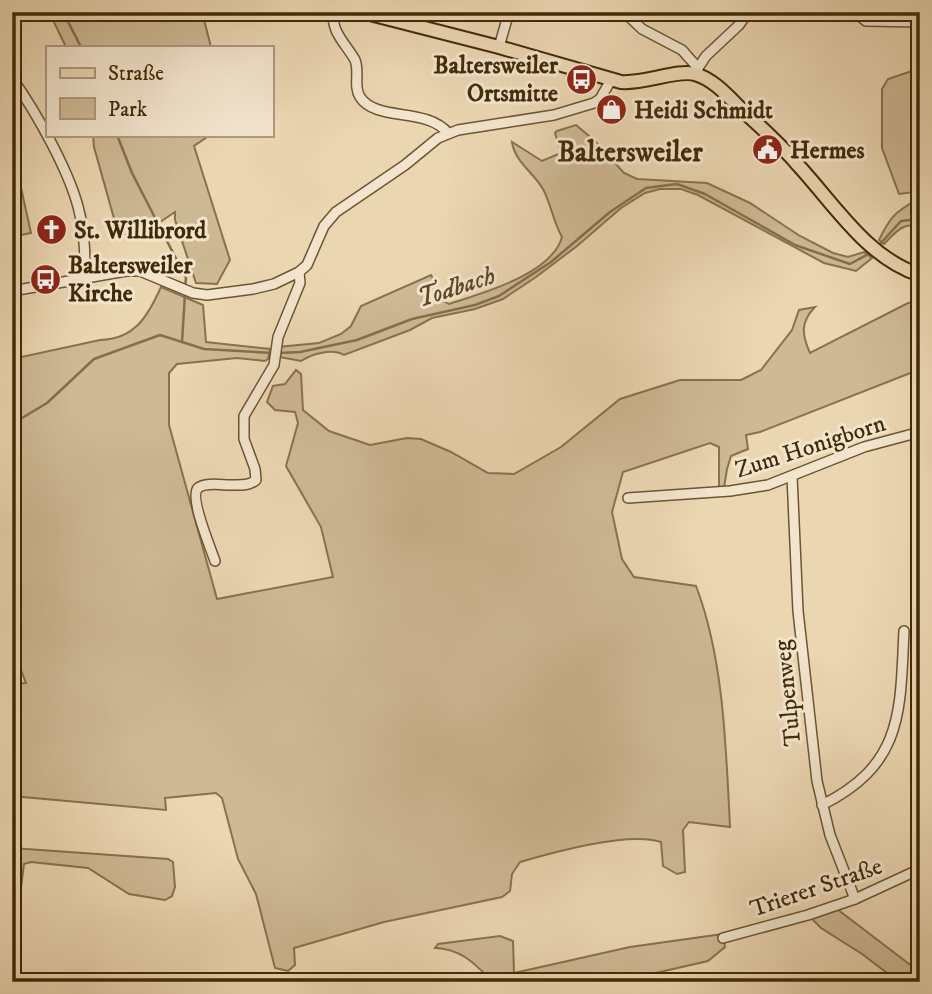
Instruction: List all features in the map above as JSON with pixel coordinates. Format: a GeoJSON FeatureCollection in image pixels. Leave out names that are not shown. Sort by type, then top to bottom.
{"type":"FeatureCollection","features":[{"type":"Feature","properties":{"kind":"main road"},"geometry":{"type":"LineString","coordinates":[[362,12],[499,47],[611,80],[635,83],[696,70],[782,148],[882,256],[920,275]]}},
{"type":"Feature","properties":{"kind":"street"},"geometry":{"type":"LineString","coordinates":[[334,12],[333,28],[356,63],[358,92],[362,100],[373,108],[436,122],[448,133]]}},
{"type":"Feature","properties":{"kind":"street"},"geometry":{"type":"LineString","coordinates":[[499,47],[509,12]]}},
{"type":"Feature","properties":{"kind":"street"},"geometry":{"type":"LineString","coordinates":[[624,12],[642,29],[682,51],[696,70],[706,56],[727,39],[748,12]]}},
{"type":"Feature","properties":{"kind":"street"},"geometry":{"type":"LineString","coordinates":[[855,12],[866,21],[920,22]]}},
{"type":"Feature","properties":{"kind":"street"},"geometry":{"type":"LineString","coordinates":[[12,78],[46,133]]}},
{"type":"Feature","properties":{"kind":"street"},"geometry":{"type":"LineString","coordinates":[[12,291],[126,271],[141,271],[193,293],[207,295],[274,284],[307,265],[329,219],[438,138],[448,133],[554,116],[594,103],[600,99],[611,80]]}},
{"type":"Feature","properties":{"kind":"street"},"geometry":{"type":"LineString","coordinates":[[47,136],[80,211],[84,235],[85,280]]}},
{"type":"Feature","properties":{"kind":"street"},"geometry":{"type":"LineString","coordinates":[[215,561],[198,510],[196,490],[207,485],[249,485],[256,480],[255,469],[244,439],[244,416],[271,372],[275,346],[300,283],[299,272]]}},
{"type":"Feature","properties":{"kind":"street","name":"Zum Honigborn"},"geometry":{"type":"LineString","coordinates":[[628,498],[730,491],[768,485],[864,447],[920,432]]}},
{"type":"Feature","properties":{"kind":"street","name":"Tulpenweg"},"geometry":{"type":"LineString","coordinates":[[792,476],[798,611],[806,697],[822,805],[830,835],[855,899]]}},
{"type":"Feature","properties":{"kind":"street"},"geometry":{"type":"LineString","coordinates":[[822,805],[852,788],[881,758],[890,742],[899,709],[904,631]]}},
{"type":"Feature","properties":{"kind":"street","name":"Trierer Straße"},"geometry":{"type":"LineString","coordinates":[[723,938],[797,919],[855,899],[920,869]]}},
{"type":"Feature","properties":{"kind":"green space"},"geometry":{"type":"Polygon","coordinates":[[[49,12],[202,12],[211,46],[66,46],[49,12]]]}},
{"type":"Feature","properties":{"kind":"green space"},"geometry":{"type":"Polygon","coordinates":[[[920,65],[920,227],[904,227],[884,244],[879,240],[891,219],[919,198],[914,192],[899,194],[882,148],[882,89],[888,79],[920,65]]]}},
{"type":"Feature","properties":{"kind":"green space"},"geometry":{"type":"Polygon","coordinates":[[[576,125],[595,141],[624,173],[637,179],[707,183],[750,203],[800,236],[833,253],[848,257],[864,252],[872,258],[856,271],[824,263],[698,195],[681,189],[660,189],[645,193],[621,208],[577,246],[503,299],[475,309],[432,318],[410,330],[344,355],[322,353],[301,361],[279,357],[278,347],[319,343],[341,334],[351,326],[361,306],[431,275],[444,301],[449,304],[514,280],[545,262],[556,250],[562,237],[543,189],[520,161],[512,142],[542,161],[561,153],[555,133],[576,125]]]}},
{"type":"Feature","properties":{"kind":"green space"},"geometry":{"type":"Polygon","coordinates":[[[93,136],[209,136],[194,146],[230,260],[217,284],[196,283],[175,220],[175,212],[145,232],[125,235],[115,222],[93,136]]]}},
{"type":"Feature","properties":{"kind":"green space"},"geometry":{"type":"Polygon","coordinates":[[[12,170],[18,174],[31,233],[12,237],[12,170]]]}},
{"type":"Feature","properties":{"kind":"green space"},"geometry":{"type":"Polygon","coordinates":[[[161,287],[203,305],[206,342],[270,349],[265,361],[237,358],[177,364],[169,373],[169,425],[217,599],[333,577],[321,527],[286,466],[298,423],[295,412],[275,410],[267,402],[273,386],[285,384],[296,370],[301,374],[303,410],[329,431],[370,445],[407,438],[421,439],[488,473],[514,474],[561,447],[620,399],[680,380],[741,380],[761,370],[792,330],[799,310],[815,307],[807,318],[804,329],[810,353],[908,303],[914,302],[918,305],[918,370],[760,432],[746,435],[748,449],[731,456],[724,488],[719,487],[719,447],[710,443],[623,472],[612,512],[622,559],[634,577],[696,586],[713,643],[718,674],[725,736],[730,827],[689,822],[683,830],[685,872],[677,874],[663,866],[661,842],[647,839],[611,841],[552,853],[520,862],[512,874],[510,891],[502,897],[384,922],[294,948],[295,965],[288,971],[275,968],[256,894],[238,859],[222,798],[216,793],[165,798],[166,810],[12,796],[12,684],[26,683],[12,647],[12,359],[122,335],[139,324],[161,287]]]}},
{"type":"Feature","properties":{"kind":"green space"},"geometry":{"type":"Polygon","coordinates":[[[12,848],[168,859],[173,862],[175,887],[172,896],[165,900],[129,894],[88,868],[31,862],[24,864],[12,960],[12,848]]]}},
{"type":"Feature","properties":{"kind":"green space"},"geometry":{"type":"Polygon","coordinates":[[[837,909],[917,970],[920,982],[899,982],[821,928],[811,918],[837,909]]]}},
{"type":"Feature","properties":{"kind":"green space"},"geometry":{"type":"Polygon","coordinates":[[[723,934],[725,947],[708,961],[616,982],[485,982],[490,979],[466,958],[452,951],[435,948],[438,944],[500,936],[513,941],[514,973],[630,947],[723,934]]]}},
{"type":"Feature","properties":{"kind":"waterway"},"geometry":{"type":"LineString","coordinates":[[63,12],[80,46]]}},
{"type":"Feature","properties":{"kind":"waterway"},"geometry":{"type":"LineString","coordinates":[[117,136],[132,173],[186,278],[185,287]]}},
{"type":"Feature","properties":{"kind":"waterway","name":"Todbach"},"geometry":{"type":"LineString","coordinates":[[279,353],[300,352],[357,340],[412,319],[475,305],[499,296],[551,262],[610,212],[646,188],[677,184],[705,194],[795,245],[850,264],[872,252]]}},
{"type":"Feature","properties":{"kind":"waterway","name":"Todbach"},"geometry":{"type":"LineString","coordinates":[[879,245],[901,221],[920,219]]}},
{"type":"Feature","properties":{"kind":"waterway"},"geometry":{"type":"LineString","coordinates":[[182,342],[185,294]]}},
{"type":"Feature","properties":{"kind":"waterway","name":"Todbach"},"geometry":{"type":"LineString","coordinates":[[12,424],[47,403],[94,359],[160,335],[204,349],[273,353]]}},
{"type":"Feature","properties":{"kind":"place","name":"Baltersweiler Ortsmitte"},"geometry":{"type":"Point","coordinates":[581,79]}},
{"type":"Feature","properties":{"kind":"place","name":"Heidi Schmidt"},"geometry":{"type":"Point","coordinates":[611,110]}},
{"type":"Feature","properties":{"kind":"place","name":"Hermes"},"geometry":{"type":"Point","coordinates":[767,150]}},
{"type":"Feature","properties":{"kind":"place","name":"St. Willibrord"},"geometry":{"type":"Point","coordinates":[51,230]}},
{"type":"Feature","properties":{"kind":"place","name":"Baltersweiler Kirche"},"geometry":{"type":"Point","coordinates":[45,279]}},
{"type":"Feature","properties":{"kind":"district","name":"Baltersweiler"},"geometry":{"type":"Point","coordinates":[630,151]}}]}
